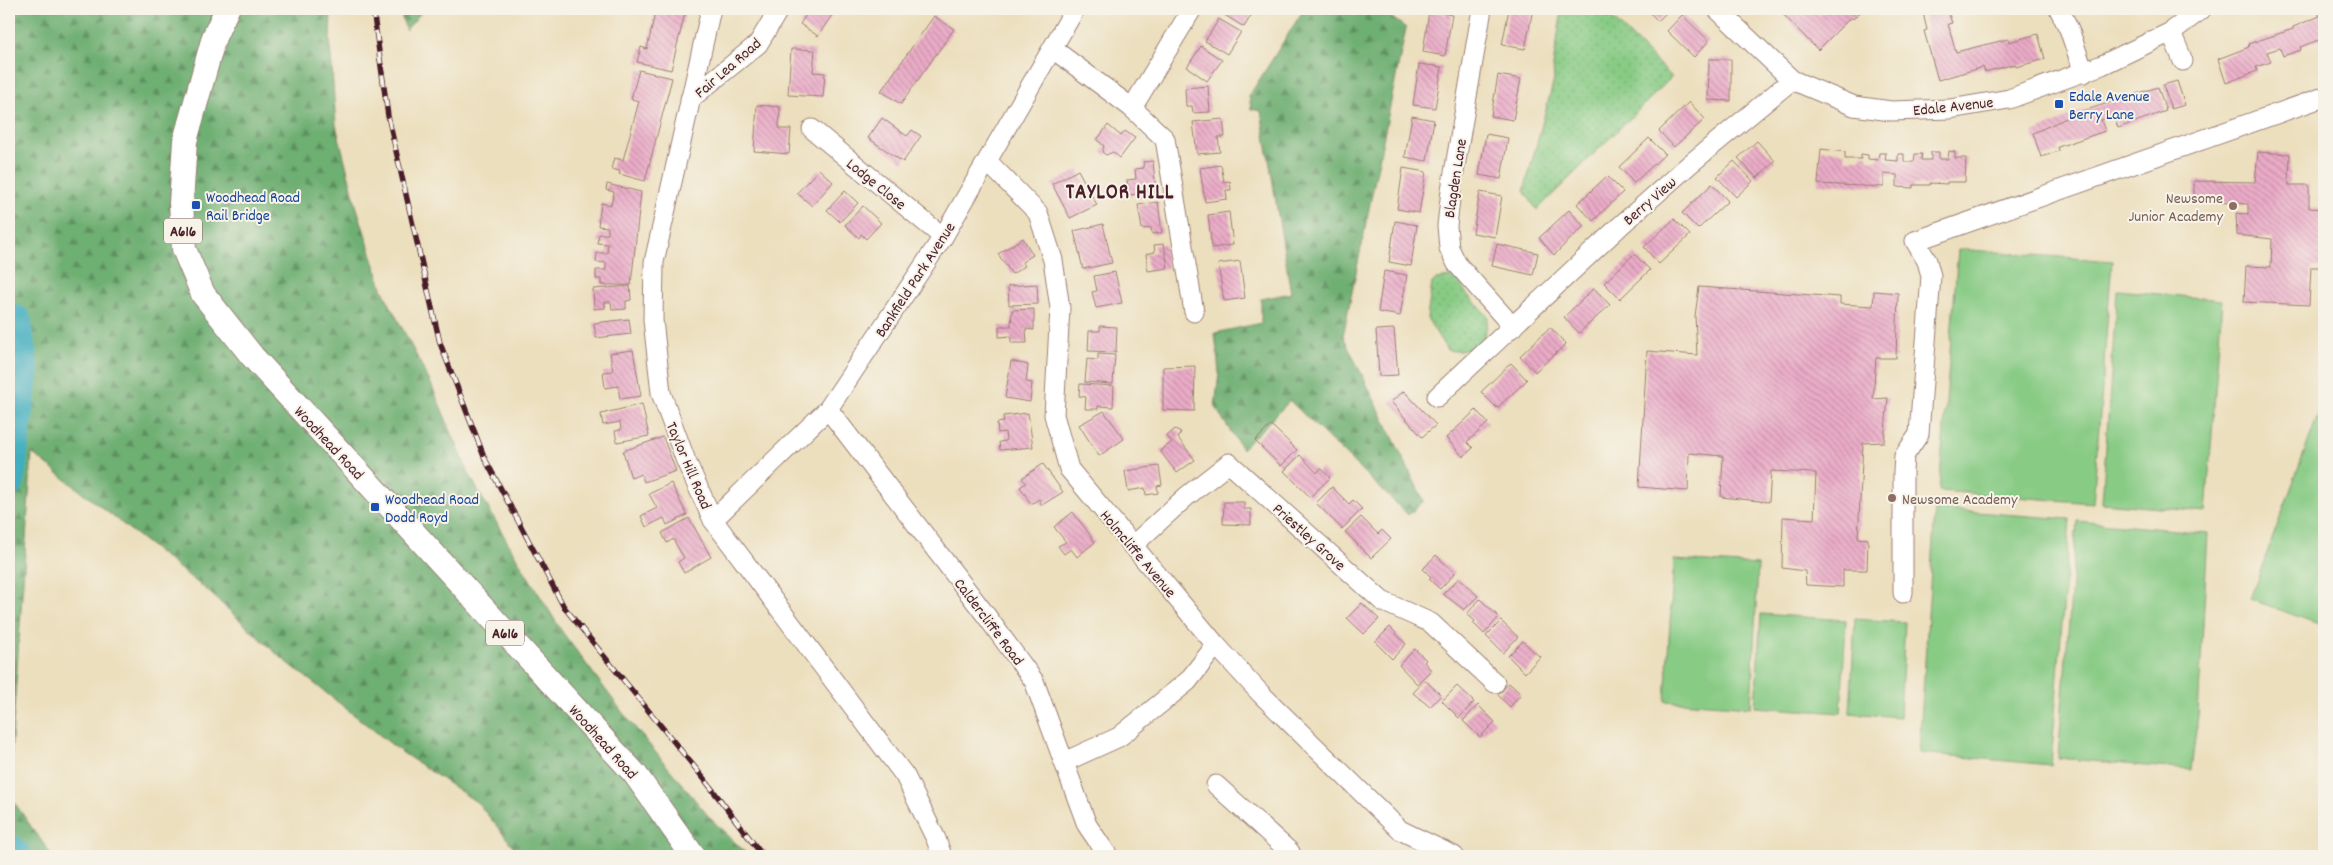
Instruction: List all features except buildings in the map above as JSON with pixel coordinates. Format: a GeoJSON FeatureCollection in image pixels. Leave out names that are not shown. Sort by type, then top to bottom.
{"type":"FeatureCollection","features":[{"type":"Feature","properties":{"kind":"main road","name":"Woodhead Road"},"geometry":{"type":"LineString","coordinates":[[227,9],[214,37],[185,141],[181,202],[184,249],[203,294],[252,356],[635,774],[693,856]]}},
{"type":"Feature","properties":{"kind":"street","name":"Taylor Hill Road"},"geometry":{"type":"LineString","coordinates":[[711,9],[654,262],[652,320],[662,393],[686,461],[713,520],[906,776],[936,839],[942,856]]}},
{"type":"Feature","properties":{"kind":"street","name":"Fair Lea Road"},"geometry":{"type":"LineString","coordinates":[[690,99],[758,44],[779,9]]}},
{"type":"Feature","properties":{"kind":"street","name":"Bankfield Park Avenue"},"geometry":{"type":"LineString","coordinates":[[713,520],[828,410],[943,237],[1075,9]]}},
{"type":"Feature","properties":{"kind":"street"},"geometry":{"type":"LineString","coordinates":[[1132,108],[1192,9]]}},
{"type":"Feature","properties":{"kind":"street","name":"Blagden Lane"},"geometry":{"type":"LineString","coordinates":[[1482,9],[1451,190],[1447,226],[1449,248],[1457,264],[1513,327]]}},
{"type":"Feature","properties":{"kind":"street","name":"Edale Avenue"},"geometry":{"type":"LineString","coordinates":[[1717,9],[1792,80],[1854,106],[1892,110],[1950,109],[2009,99],[2084,73],[2171,32],[2202,9]]}},
{"type":"Feature","properties":{"kind":"street"},"geometry":{"type":"LineString","coordinates":[[2060,9],[2084,73]]}},
{"type":"Feature","properties":{"kind":"street"},"geometry":{"type":"LineString","coordinates":[[2171,32],[2183,61]]}},
{"type":"Feature","properties":{"kind":"street"},"geometry":{"type":"LineString","coordinates":[[1052,49],[1132,108],[1160,132],[1168,148],[1194,312]]}},
{"type":"Feature","properties":{"kind":"street","name":"Berry View"},"geometry":{"type":"LineString","coordinates":[[1437,396],[1620,226],[1690,164],[1792,80]]}},
{"type":"Feature","properties":{"kind":"street"},"geometry":{"type":"LineString","coordinates":[[1903,594],[1904,456],[1919,434],[1931,276],[1927,261],[1916,241],[2324,97]]}},
{"type":"Feature","properties":{"kind":"street","name":"Lodge Close"},"geometry":{"type":"LineString","coordinates":[[812,129],[943,237]]}},
{"type":"Feature","properties":{"kind":"street","name":"Holmcliffe Avenue"},"geometry":{"type":"LineString","coordinates":[[988,162],[1038,213],[1053,260],[1060,308],[1054,415],[1069,469],[1216,645],[1261,694],[1400,830],[1454,856]]}},
{"type":"Feature","properties":{"kind":"street","name":"Caldercliffe Road"},"geometry":{"type":"LineString","coordinates":[[828,410],[985,614],[1034,681],[1086,825],[1108,856]]}},
{"type":"Feature","properties":{"kind":"street","name":"Priestley Grove"},"geometry":{"type":"LineString","coordinates":[[1132,546],[1187,496],[1229,463],[1382,601],[1431,623],[1495,683]]}},
{"type":"Feature","properties":{"kind":"street"},"geometry":{"type":"LineString","coordinates":[[1064,762],[1119,737],[1188,681],[1216,645]]}},
{"type":"Feature","properties":{"kind":"street"},"geometry":{"type":"LineString","coordinates":[[1216,785],[1290,855]]}},
{"type":"Feature","properties":{"kind":"green space"},"geometry":{"type":"Polygon","coordinates":[[[9,9],[331,9],[330,41],[336,125],[356,205],[383,291],[431,384],[470,476],[516,557],[563,633],[623,713],[710,818],[749,856],[521,856],[478,803],[400,751],[278,655],[208,591],[32,453],[9,783],[9,9]]]}},
{"type":"Feature","properties":{"kind":"green space"},"geometry":{"type":"Polygon","coordinates":[[[399,9],[424,9],[406,30],[399,9]]]}},
{"type":"Feature","properties":{"kind":"green space"},"geometry":{"type":"Polygon","coordinates":[[[1304,9],[1380,9],[1406,28],[1343,336],[1424,501],[1408,515],[1290,401],[1242,449],[1215,407],[1219,373],[1215,333],[1261,323],[1261,299],[1291,293],[1261,111],[1251,109],[1249,96],[1304,9]]]}},
{"type":"Feature","properties":{"kind":"green space"},"geometry":{"type":"Polygon","coordinates":[[[1562,9],[1603,9],[1672,77],[1537,210],[1524,191],[1554,80],[1553,66],[1562,9]]]}},
{"type":"Feature","properties":{"kind":"green space"},"geometry":{"type":"Polygon","coordinates":[[[1958,249],[2112,261],[2093,503],[1939,491],[1958,249]]]}},
{"type":"Feature","properties":{"kind":"green space"},"geometry":{"type":"Polygon","coordinates":[[[1452,277],[1457,279],[1466,293],[1488,316],[1482,340],[1472,348],[1465,350],[1447,350],[1427,318],[1432,283],[1436,279],[1452,277]]]}},
{"type":"Feature","properties":{"kind":"green space"},"geometry":{"type":"Polygon","coordinates":[[[2117,290],[2222,300],[2206,512],[2102,503],[2117,290]]]}},
{"type":"Feature","properties":{"kind":"green space"},"geometry":{"type":"Polygon","coordinates":[[[2324,399],[2324,626],[2250,599],[2324,399]]]}},
{"type":"Feature","properties":{"kind":"green space"},"geometry":{"type":"Polygon","coordinates":[[[1935,509],[2070,519],[2051,765],[1919,753],[1935,509]]]}},
{"type":"Feature","properties":{"kind":"green space"},"geometry":{"type":"Polygon","coordinates":[[[2077,521],[2208,533],[2198,715],[2191,770],[2058,758],[2077,521]]]}},
{"type":"Feature","properties":{"kind":"green space"},"geometry":{"type":"Polygon","coordinates":[[[1674,560],[1758,565],[1751,707],[1665,701],[1674,560]]]}},
{"type":"Feature","properties":{"kind":"green space"},"geometry":{"type":"Polygon","coordinates":[[[1761,614],[1846,620],[1841,713],[1755,707],[1761,614]]]}},
{"type":"Feature","properties":{"kind":"green space"},"geometry":{"type":"Polygon","coordinates":[[[1855,619],[1905,622],[1900,717],[1850,713],[1855,619]]]}},
{"type":"Feature","properties":{"kind":"green space"},"geometry":{"type":"Polygon","coordinates":[[[9,795],[52,856],[9,856],[9,795]]]}},
{"type":"Feature","properties":{"kind":"waterway"},"geometry":{"type":"LineString","coordinates":[[9,319],[16,321],[23,370],[9,482]]}},
{"type":"Feature","properties":{"kind":"waterway"},"geometry":{"type":"LineString","coordinates":[[9,849],[16,856]]}},
{"type":"Feature","properties":{"kind":"railway"},"geometry":{"type":"LineString","coordinates":[[373,9],[388,116],[440,343],[485,459],[564,607],[705,780],[763,856]]}},
{"type":"Feature","properties":{"kind":"place","name":"Edale Avenue Berry Lane"},"geometry":{"type":"Point","coordinates":[2059,104]}},
{"type":"Feature","properties":{"kind":"place","name":"Woodhead Road Rail Bridge"},"geometry":{"type":"Point","coordinates":[196,205]}},
{"type":"Feature","properties":{"kind":"place","name":"Newsome Junior Academy"},"geometry":{"type":"Point","coordinates":[2233,206]}},
{"type":"Feature","properties":{"kind":"place","name":"Newsome Academy"},"geometry":{"type":"Point","coordinates":[1892,498]}},
{"type":"Feature","properties":{"kind":"place","name":"Woodhead Road Dodd Royd"},"geometry":{"type":"Point","coordinates":[375,507]}},
{"type":"Feature","properties":{"kind":"district","name":"TAYLOR HILL"},"geometry":{"type":"Point","coordinates":[1120,191]}}]}
